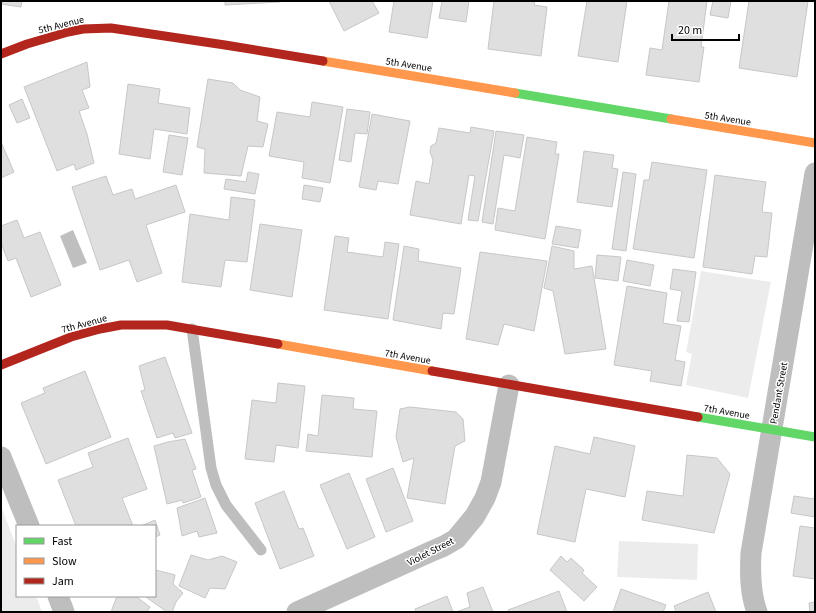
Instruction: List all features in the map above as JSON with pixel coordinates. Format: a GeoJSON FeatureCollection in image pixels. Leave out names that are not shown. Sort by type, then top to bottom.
{"type":"FeatureCollection","features":[{"type":"Feature","properties":{"kind":"street","name":"5th Avenue"},"geometry":{"type":"LineString","coordinates":[[1,54],[27,44],[68,32],[83,29],[111,28],[225,45],[815,143]]}},
{"type":"Feature","properties":{"kind":"street","name":"Pendant Street"},"geometry":{"type":"LineString","coordinates":[[757,612],[750,581],[753,533],[772,430],[815,173]]}},
{"type":"Feature","properties":{"kind":"street","name":"7th Avenue"},"geometry":{"type":"LineString","coordinates":[[1,365],[54,343],[88,332],[130,325],[167,325],[815,437]]}},
{"type":"Feature","properties":{"kind":"street","name":"Violet Street"},"geometry":{"type":"LineString","coordinates":[[297,612],[444,546],[456,539],[475,516],[485,498],[491,482],[509,385]]}},
{"type":"Feature","properties":{"kind":"street"},"geometry":{"type":"LineString","coordinates":[[1,457],[29,525]]}},
{"type":"Feature","properties":{"kind":"street"},"geometry":{"type":"LineString","coordinates":[[58,597],[64,612]]}},
{"type":"Feature","properties":{"kind":"lane"},"geometry":{"type":"LineString","coordinates":[[192,329],[212,474],[226,505],[261,550]]}},
{"type":"Feature","properties":{"kind":"shaded area"},"geometry":{"type":"Polygon","coordinates":[[[73,230],[87,263],[73,268],[60,236],[73,230]]]}},
{"type":"Feature","properties":{"kind":"shaded area"},"geometry":{"type":"Polygon","coordinates":[[[701,271],[771,282],[748,398],[686,385],[692,354],[686,352],[701,271]]]}},
{"type":"Feature","properties":{"kind":"shaded area"},"geometry":{"type":"Polygon","coordinates":[[[1,506],[16,545],[16,597],[36,597],[42,612],[1,612],[1,506]]]}},
{"type":"Feature","properties":{"kind":"shaded area"},"geometry":{"type":"Polygon","coordinates":[[[619,541],[698,544],[697,580],[617,577],[619,541]]]}},
{"type":"Feature","properties":{"kind":"building"},"geometry":{"type":"Polygon","coordinates":[[[1,1],[22,1],[21,7],[1,4],[1,1]]]}},
{"type":"Feature","properties":{"kind":"building"},"geometry":{"type":"Polygon","coordinates":[[[225,1],[280,1],[280,2],[225,5],[225,1]]]}},
{"type":"Feature","properties":{"kind":"building"},"geometry":{"type":"Polygon","coordinates":[[[329,1],[372,1],[379,13],[344,31],[329,1]]]}},
{"type":"Feature","properties":{"kind":"building"},"geometry":{"type":"Polygon","coordinates":[[[394,1],[433,1],[427,38],[389,32],[394,1]]]}},
{"type":"Feature","properties":{"kind":"building"},"geometry":{"type":"Polygon","coordinates":[[[442,1],[469,1],[466,22],[439,18],[442,1]]]}},
{"type":"Feature","properties":{"kind":"building"},"geometry":{"type":"Polygon","coordinates":[[[494,1],[535,1],[534,5],[547,7],[541,56],[488,49],[494,1]]]}},
{"type":"Feature","properties":{"kind":"building"},"geometry":{"type":"Polygon","coordinates":[[[587,1],[627,1],[618,62],[578,56],[587,1]]]}},
{"type":"Feature","properties":{"kind":"building"},"geometry":{"type":"Polygon","coordinates":[[[669,1],[707,1],[701,47],[704,47],[699,82],[646,75],[650,48],[662,50],[669,1]]]}},
{"type":"Feature","properties":{"kind":"building"},"geometry":{"type":"Polygon","coordinates":[[[713,1],[731,1],[728,18],[710,15],[713,1]]]}},
{"type":"Feature","properties":{"kind":"building"},"geometry":{"type":"Polygon","coordinates":[[[749,1],[808,1],[797,77],[739,68],[749,1]]]}},
{"type":"Feature","properties":{"kind":"building"},"geometry":{"type":"Polygon","coordinates":[[[87,62],[90,87],[82,90],[89,108],[79,111],[87,134],[94,163],[76,170],[74,164],[57,171],[24,87],[87,62]]]}},
{"type":"Feature","properties":{"kind":"building"},"geometry":{"type":"Polygon","coordinates":[[[208,79],[233,83],[240,90],[260,97],[257,121],[268,124],[263,147],[248,146],[241,176],[204,173],[205,149],[197,147],[208,79]]]}},
{"type":"Feature","properties":{"kind":"building"},"geometry":{"type":"Polygon","coordinates":[[[128,84],[160,89],[158,103],[190,108],[187,134],[154,129],[150,159],[119,154],[128,84]]]}},
{"type":"Feature","properties":{"kind":"building"},"geometry":{"type":"Polygon","coordinates":[[[22,99],[30,118],[17,123],[9,105],[22,99]]]}},
{"type":"Feature","properties":{"kind":"building"},"geometry":{"type":"Polygon","coordinates":[[[312,102],[343,107],[330,183],[302,178],[304,162],[269,156],[277,112],[310,117],[312,102]]]}},
{"type":"Feature","properties":{"kind":"building"},"geometry":{"type":"Polygon","coordinates":[[[347,109],[370,112],[367,134],[355,133],[351,162],[339,160],[347,109]]]}},
{"type":"Feature","properties":{"kind":"building"},"geometry":{"type":"Polygon","coordinates":[[[372,114],[410,121],[398,184],[378,181],[376,190],[359,187],[372,114]]]}},
{"type":"Feature","properties":{"kind":"building"},"geometry":{"type":"Polygon","coordinates":[[[471,127],[494,131],[478,221],[468,220],[475,176],[469,175],[461,224],[410,215],[416,181],[429,184],[433,160],[430,152],[431,146],[436,143],[439,128],[470,133],[471,127]]]}},
{"type":"Feature","properties":{"kind":"building"},"geometry":{"type":"Polygon","coordinates":[[[496,131],[524,135],[520,158],[504,155],[493,224],[482,222],[496,131]]]}},
{"type":"Feature","properties":{"kind":"building"},"geometry":{"type":"Polygon","coordinates":[[[169,135],[188,138],[182,175],[163,172],[169,135]]]}},
{"type":"Feature","properties":{"kind":"building"},"geometry":{"type":"Polygon","coordinates":[[[527,137],[557,142],[555,154],[559,154],[545,239],[495,230],[498,208],[515,211],[527,137]]]}},
{"type":"Feature","properties":{"kind":"building"},"geometry":{"type":"Polygon","coordinates":[[[1,142],[14,172],[1,178],[1,142]]]}},
{"type":"Feature","properties":{"kind":"building"},"geometry":{"type":"Polygon","coordinates":[[[584,151],[614,155],[612,168],[618,169],[612,207],[577,202],[584,151]]]}},
{"type":"Feature","properties":{"kind":"building"},"geometry":{"type":"Polygon","coordinates":[[[652,162],[707,170],[694,258],[633,249],[644,180],[649,180],[652,162]]]}},
{"type":"Feature","properties":{"kind":"building"},"geometry":{"type":"Polygon","coordinates":[[[248,172],[259,174],[255,194],[224,189],[226,179],[246,182],[248,172]]]}},
{"type":"Feature","properties":{"kind":"building"},"geometry":{"type":"Polygon","coordinates":[[[623,172],[636,174],[626,251],[612,249],[623,172]]]}},
{"type":"Feature","properties":{"kind":"building"},"geometry":{"type":"Polygon","coordinates":[[[715,175],[766,182],[762,212],[772,213],[767,257],[755,256],[752,274],[703,267],[715,175]]]}},
{"type":"Feature","properties":{"kind":"building"},"geometry":{"type":"Polygon","coordinates":[[[106,176],[113,195],[132,189],[135,199],[176,185],[185,212],[146,225],[162,273],[137,282],[129,260],[100,270],[72,187],[106,176]]]}},
{"type":"Feature","properties":{"kind":"building"},"geometry":{"type":"Polygon","coordinates":[[[304,185],[323,188],[320,202],[302,199],[304,185]]]}},
{"type":"Feature","properties":{"kind":"building"},"geometry":{"type":"Polygon","coordinates":[[[231,197],[255,200],[247,262],[225,260],[221,287],[182,282],[190,214],[229,220],[231,197]]]}},
{"type":"Feature","properties":{"kind":"building"},"geometry":{"type":"Polygon","coordinates":[[[17,220],[24,238],[40,232],[61,285],[31,297],[16,258],[8,261],[1,243],[1,226],[17,220]]]}},
{"type":"Feature","properties":{"kind":"building"},"geometry":{"type":"Polygon","coordinates":[[[260,224],[302,230],[292,297],[250,290],[260,224]]]}},
{"type":"Feature","properties":{"kind":"building"},"geometry":{"type":"Polygon","coordinates":[[[556,226],[581,230],[578,248],[552,244],[556,226]]]}},
{"type":"Feature","properties":{"kind":"building"},"geometry":{"type":"Polygon","coordinates":[[[335,236],[349,238],[347,252],[383,257],[385,242],[399,244],[388,319],[324,310],[335,236]]]}},
{"type":"Feature","properties":{"kind":"building"},"geometry":{"type":"Polygon","coordinates":[[[404,246],[419,249],[418,261],[461,268],[454,314],[443,313],[441,329],[393,320],[404,246]]]}},
{"type":"Feature","properties":{"kind":"building"},"geometry":{"type":"Polygon","coordinates":[[[552,246],[574,251],[574,269],[592,266],[606,349],[565,354],[553,291],[544,288],[552,246]]]}},
{"type":"Feature","properties":{"kind":"building"},"geometry":{"type":"Polygon","coordinates":[[[480,252],[547,261],[534,331],[504,324],[498,345],[466,339],[480,252]]]}},
{"type":"Feature","properties":{"kind":"building"},"geometry":{"type":"Polygon","coordinates":[[[597,255],[621,257],[618,281],[595,278],[597,255]]]}},
{"type":"Feature","properties":{"kind":"building"},"geometry":{"type":"Polygon","coordinates":[[[627,260],[654,265],[650,286],[623,281],[627,260]]]}},
{"type":"Feature","properties":{"kind":"building"},"geometry":{"type":"Polygon","coordinates":[[[673,269],[696,272],[689,322],[677,321],[682,291],[670,289],[673,269]]]}},
{"type":"Feature","properties":{"kind":"building"},"geometry":{"type":"Polygon","coordinates":[[[627,286],[667,293],[663,323],[681,326],[675,360],[685,362],[681,386],[650,381],[652,371],[614,365],[627,286]]]}},
{"type":"Feature","properties":{"kind":"building"},"geometry":{"type":"Polygon","coordinates":[[[165,357],[192,433],[175,438],[173,433],[157,438],[141,391],[145,390],[139,366],[165,357]]]}},
{"type":"Feature","properties":{"kind":"building"},"geometry":{"type":"Polygon","coordinates":[[[85,371],[111,437],[46,464],[21,403],[45,393],[43,388],[85,371]]]}},
{"type":"Feature","properties":{"kind":"building"},"geometry":{"type":"Polygon","coordinates":[[[278,383],[305,386],[298,448],[276,445],[274,462],[245,459],[252,400],[276,403],[278,383]]]}},
{"type":"Feature","properties":{"kind":"building"},"geometry":{"type":"Polygon","coordinates":[[[322,395],[354,398],[353,409],[377,411],[372,457],[306,451],[308,434],[318,436],[322,395]]]}},
{"type":"Feature","properties":{"kind":"building"},"geometry":{"type":"Polygon","coordinates":[[[410,407],[456,412],[463,419],[465,441],[455,446],[445,504],[407,498],[414,458],[403,462],[396,437],[400,409],[410,407]]]}},
{"type":"Feature","properties":{"kind":"building"},"geometry":{"type":"Polygon","coordinates":[[[594,437],[635,446],[625,497],[586,489],[575,542],[537,534],[555,446],[590,454],[594,437]]]}},
{"type":"Feature","properties":{"kind":"building"},"geometry":{"type":"Polygon","coordinates":[[[128,438],[147,489],[122,498],[133,525],[76,525],[58,480],[93,467],[88,453],[128,438]]]}},
{"type":"Feature","properties":{"kind":"building"},"geometry":{"type":"Polygon","coordinates":[[[185,439],[196,469],[192,470],[201,497],[183,503],[182,500],[167,504],[154,446],[185,439]]]}},
{"type":"Feature","properties":{"kind":"building"},"geometry":{"type":"Polygon","coordinates":[[[687,455],[717,458],[730,474],[714,533],[642,520],[647,491],[683,496],[687,455]]]}},
{"type":"Feature","properties":{"kind":"building"},"geometry":{"type":"Polygon","coordinates":[[[393,468],[413,521],[386,532],[366,479],[393,468]]]}},
{"type":"Feature","properties":{"kind":"building"},"geometry":{"type":"Polygon","coordinates":[[[349,473],[375,537],[347,549],[320,485],[349,473]]]}},
{"type":"Feature","properties":{"kind":"building"},"geometry":{"type":"Polygon","coordinates":[[[284,491],[299,529],[303,528],[314,556],[280,569],[255,503],[284,491]]]}},
{"type":"Feature","properties":{"kind":"building"},"geometry":{"type":"Polygon","coordinates":[[[815,491],[815,517],[791,513],[794,496],[814,499],[815,491]]]}},
{"type":"Feature","properties":{"kind":"building"},"geometry":{"type":"Polygon","coordinates":[[[205,498],[217,533],[199,537],[197,531],[182,536],[177,508],[205,498]]]}},
{"type":"Feature","properties":{"kind":"building"},"geometry":{"type":"Polygon","coordinates":[[[155,520],[160,535],[156,537],[156,525],[143,525],[155,520]]]}},
{"type":"Feature","properties":{"kind":"building"},"geometry":{"type":"Polygon","coordinates":[[[800,526],[815,528],[815,579],[793,576],[800,526]]]}},
{"type":"Feature","properties":{"kind":"building"},"geometry":{"type":"Polygon","coordinates":[[[191,555],[208,560],[222,556],[237,562],[225,589],[210,588],[205,598],[179,586],[191,555]]]}},
{"type":"Feature","properties":{"kind":"building"},"geometry":{"type":"Polygon","coordinates":[[[561,556],[567,562],[571,558],[584,570],[582,573],[597,587],[584,601],[550,570],[561,556]]]}},
{"type":"Feature","properties":{"kind":"building"},"geometry":{"type":"Polygon","coordinates":[[[156,570],[175,575],[173,584],[183,593],[176,602],[172,612],[167,612],[146,597],[156,597],[156,570]]]}},
{"type":"Feature","properties":{"kind":"building"},"geometry":{"type":"Polygon","coordinates":[[[483,587],[493,612],[456,612],[470,607],[467,593],[483,587]]]}},
{"type":"Feature","properties":{"kind":"building"},"geometry":{"type":"Polygon","coordinates":[[[621,589],[666,605],[663,612],[613,612],[621,589]]]}},
{"type":"Feature","properties":{"kind":"building"},"geometry":{"type":"Polygon","coordinates":[[[559,591],[567,612],[509,612],[508,610],[559,591]]]}},
{"type":"Feature","properties":{"kind":"building"},"geometry":{"type":"Polygon","coordinates":[[[708,592],[716,612],[676,612],[674,606],[708,592]]]}},
{"type":"Feature","properties":{"kind":"building"},"geometry":{"type":"Polygon","coordinates":[[[447,596],[453,612],[416,612],[415,609],[447,596]]]}},
{"type":"Feature","properties":{"kind":"building"},"geometry":{"type":"Polygon","coordinates":[[[117,597],[138,597],[150,607],[147,612],[111,612],[117,597]]]}},
{"type":"Feature","properties":{"kind":"building"},"geometry":{"type":"Polygon","coordinates":[[[815,602],[815,612],[810,612],[809,603],[815,602]]]}},
{"type":"Feature","properties":{"kind":"traffic: fast"},"geometry":{"type":"LineString","coordinates":[[515,93],[671,119]]}},
{"type":"Feature","properties":{"kind":"traffic: fast"},"geometry":{"type":"LineString","coordinates":[[698,417],[815,437]]}},
{"type":"Feature","properties":{"kind":"traffic: slow"},"geometry":{"type":"LineString","coordinates":[[323,61],[515,93]]}},
{"type":"Feature","properties":{"kind":"traffic: slow"},"geometry":{"type":"LineString","coordinates":[[671,119],[815,143]]}},
{"type":"Feature","properties":{"kind":"traffic: slow"},"geometry":{"type":"LineString","coordinates":[[278,344],[432,371]]}},
{"type":"Feature","properties":{"kind":"traffic: jam"},"geometry":{"type":"LineString","coordinates":[[1,54],[27,44],[68,32],[83,29],[111,28],[323,61]]}},
{"type":"Feature","properties":{"kind":"traffic: jam"},"geometry":{"type":"LineString","coordinates":[[1,365],[71,337],[121,325],[167,325],[278,344]]}},
{"type":"Feature","properties":{"kind":"traffic: jam"},"geometry":{"type":"LineString","coordinates":[[432,371],[698,417]]}}]}
